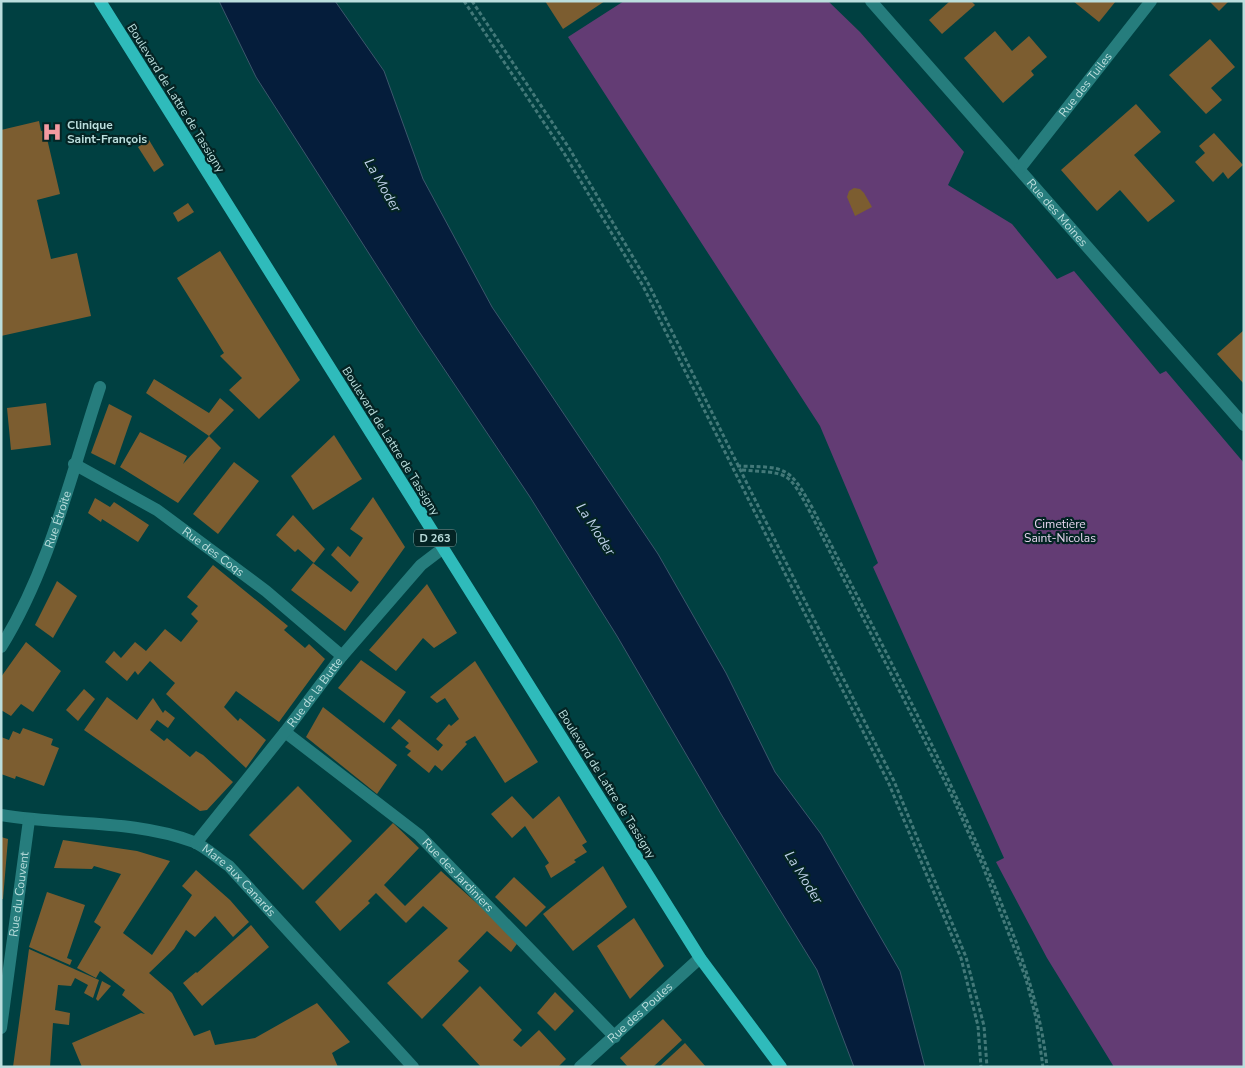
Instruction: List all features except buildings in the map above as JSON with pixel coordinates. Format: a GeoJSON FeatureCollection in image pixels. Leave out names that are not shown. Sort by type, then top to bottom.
{"type":"FeatureCollection","features":[{"type":"Feature","properties":{"kind":"main road","name":"Boulevard de Lattre de Tassigny"},"geometry":{"type":"LineString","coordinates":[[100,1],[442,550],[700,958],[781,1067]]}},
{"type":"Feature","properties":{"kind":"street","name":"Rue des Moines"},"geometry":{"type":"LineString","coordinates":[[871,1],[1020,168],[1244,425]]}},
{"type":"Feature","properties":{"kind":"street","name":"Rue des Tuiles"},"geometry":{"type":"LineString","coordinates":[[1020,168],[1151,1]]}},
{"type":"Feature","properties":{"kind":"street","name":"Rue Étroite"},"geometry":{"type":"LineString","coordinates":[[1,647],[13,627],[54,535],[74,464],[100,387]]}},
{"type":"Feature","properties":{"kind":"street","name":"Rue des Coqs"},"geometry":{"type":"LineString","coordinates":[[74,464],[157,510],[266,591],[342,656]]}},
{"type":"Feature","properties":{"kind":"street","name":"Rue de la Butte"},"geometry":{"type":"LineString","coordinates":[[196,843],[285,732],[342,656],[421,565],[442,550]]}},
{"type":"Feature","properties":{"kind":"street","name":"Rue des Jardiniers"},"geometry":{"type":"LineString","coordinates":[[285,732],[418,835],[614,1037]]}},
{"type":"Feature","properties":{"kind":"street","name":"Mare aux Canards"},"geometry":{"type":"LineString","coordinates":[[1,815],[29,820],[148,829],[196,843],[229,866],[413,1067]]}},
{"type":"Feature","properties":{"kind":"street","name":"Rue du Couvent"},"geometry":{"type":"LineString","coordinates":[[1,1028],[29,820]]}},
{"type":"Feature","properties":{"kind":"street"},"geometry":{"type":"LineString","coordinates":[[1,928],[14,932]]}},
{"type":"Feature","properties":{"kind":"street","name":"Rue des Poules"},"geometry":{"type":"LineString","coordinates":[[580,1067],[700,958]]}},
{"type":"Feature","properties":{"kind":"path"},"geometry":{"type":"LineString","coordinates":[[464,1],[564,152],[606,220],[643,286],[889,784],[961,958],[978,1026],[982,1067]]}},
{"type":"Feature","properties":{"kind":"path"},"geometry":{"type":"LineString","coordinates":[[472,1],[569,148],[652,290],[894,781],[948,911],[976,992],[984,1026],[986,1067]]}},
{"type":"Feature","properties":{"kind":"path"},"geometry":{"type":"LineString","coordinates":[[732,466],[782,469],[791,474],[813,509],[961,805],[1030,979],[1040,1018],[1047,1067]]}},
{"type":"Feature","properties":{"kind":"path"},"geometry":{"type":"LineString","coordinates":[[741,470],[782,474],[789,478],[810,512],[953,798],[982,864],[1026,980],[1036,1018],[1043,1067]]}},
{"type":"Feature","properties":{"kind":"green space","name":"Cimetière Saint-Nicolas"},"geometry":{"type":"Polygon","coordinates":[[[624,1],[828,1],[860,32],[964,152],[948,185],[1012,224],[1057,279],[1074,271],[1160,374],[1166,371],[1244,463],[1244,1067],[1114,1067],[1047,958],[996,862],[1004,858],[873,567],[878,563],[820,426],[568,37],[624,1]]]}},
{"type":"Feature","properties":{"kind":"water","name":"La Moder"},"geometry":{"type":"Polygon","coordinates":[[[219,1],[335,1],[384,71],[423,179],[492,307],[658,554],[726,673],[775,772],[821,834],[900,971],[925,1067],[854,1067],[817,970],[721,814],[617,636],[530,497],[418,330],[256,77],[219,1]]]}},
{"type":"Feature","properties":{"kind":"place","name":"Clinique Saint-François"},"geometry":{"type":"Point","coordinates":[52,132]}}]}
